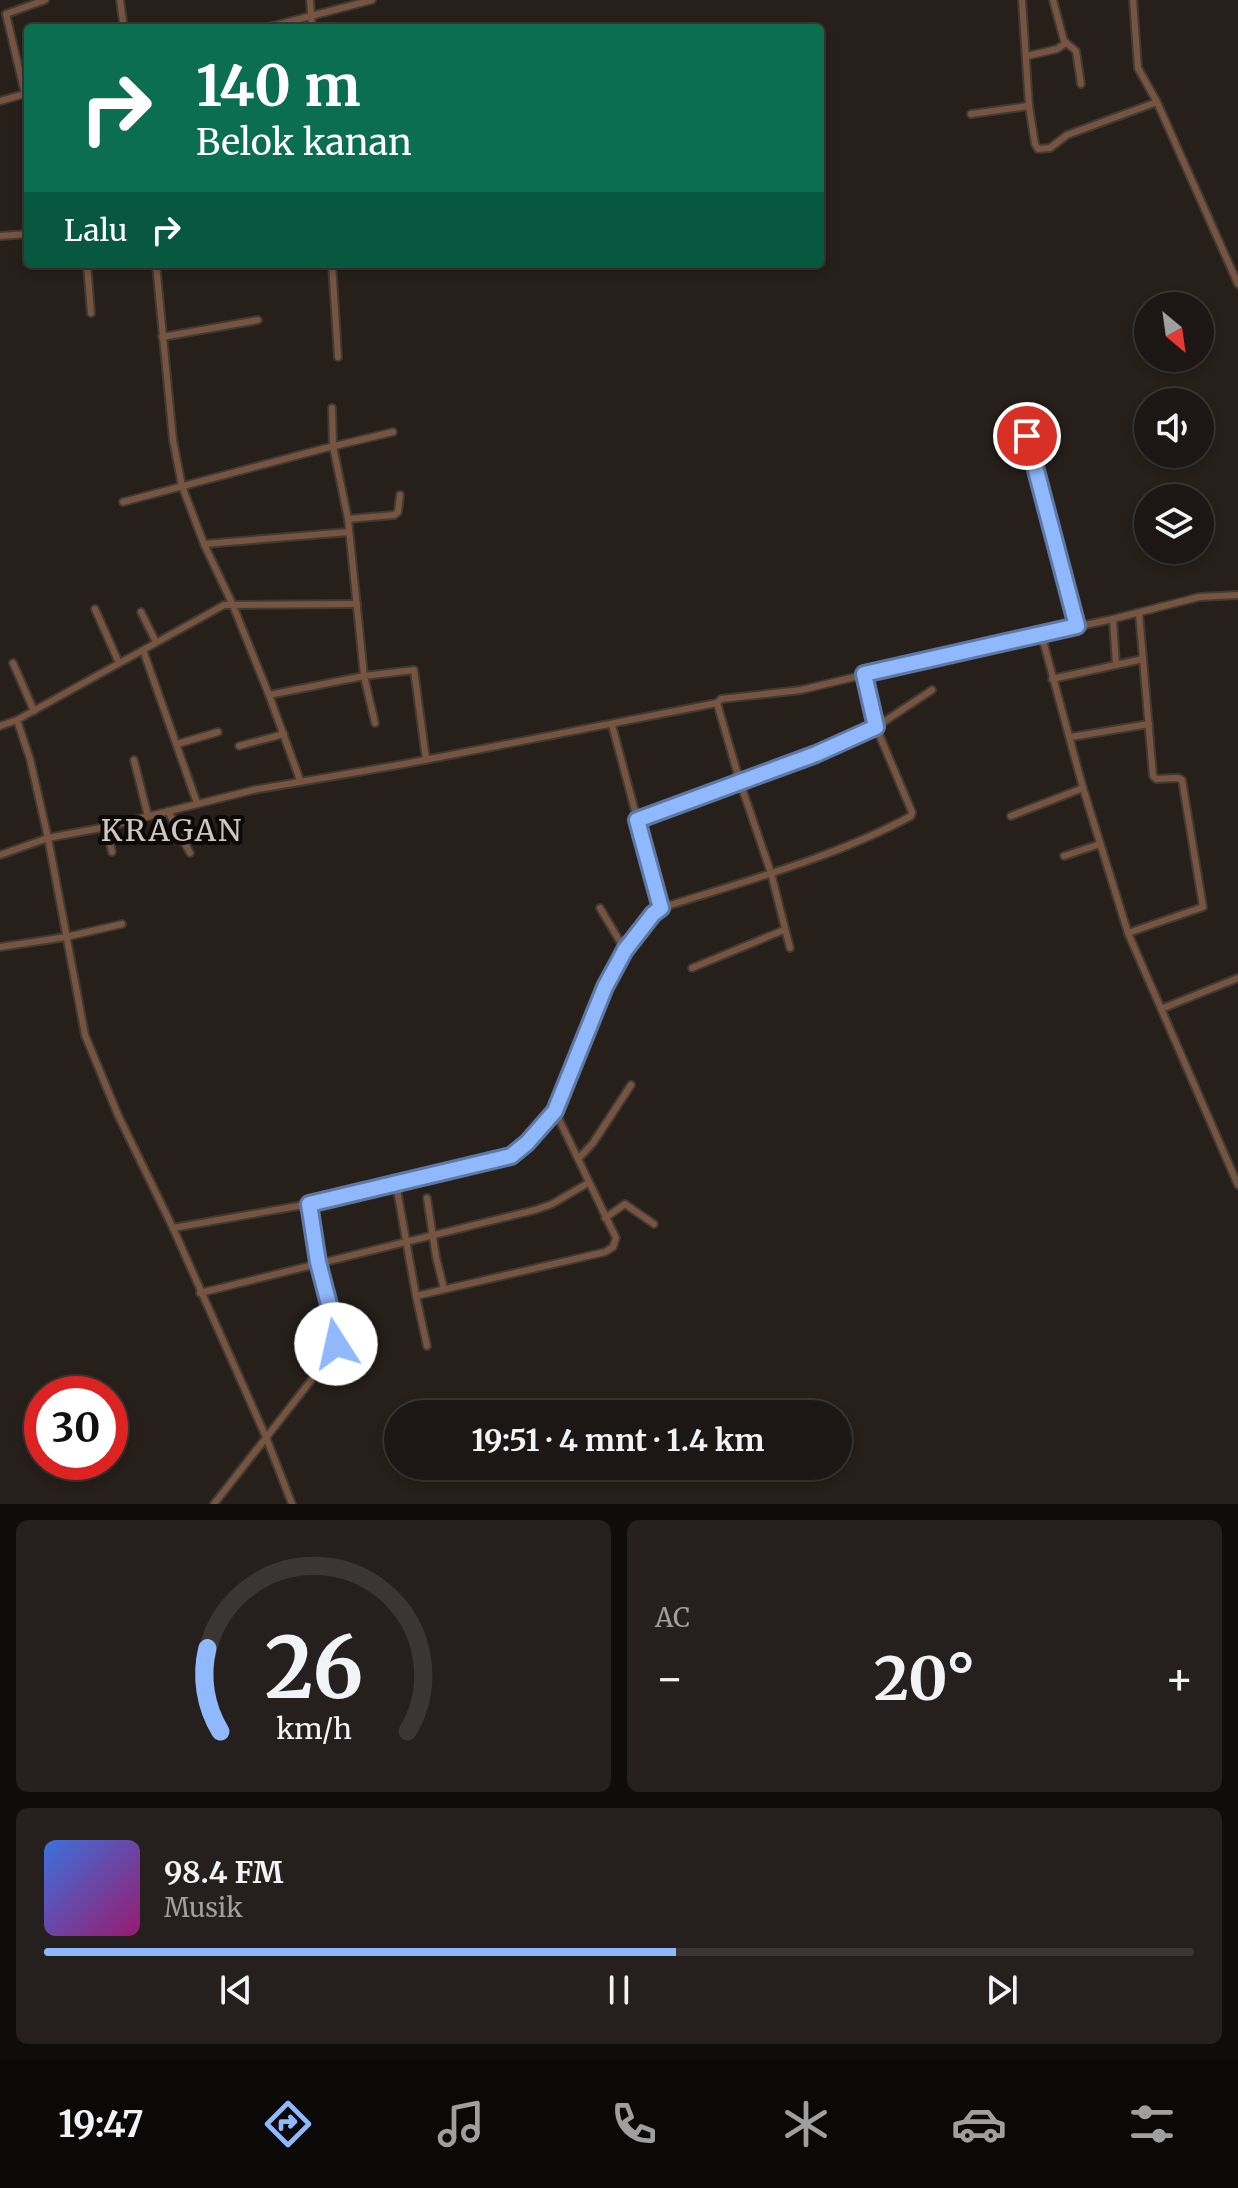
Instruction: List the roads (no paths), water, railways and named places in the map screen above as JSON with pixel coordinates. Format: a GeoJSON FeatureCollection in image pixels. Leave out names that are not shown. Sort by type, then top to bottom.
{"type":"FeatureCollection","features":[{"type":"Feature","properties":{"kind":"street"},"geometry":{"type":"LineString","coordinates":[[24,85],[3,19],[9,11],[45,0]]}},
{"type":"Feature","properties":{"kind":"street"},"geometry":{"type":"LineString","coordinates":[[120,0],[123,24]]}},
{"type":"Feature","properties":{"kind":"street"},"geometry":{"type":"LineString","coordinates":[[310,0],[312,24]]}},
{"type":"Feature","properties":{"kind":"street"},"geometry":{"type":"LineString","coordinates":[[281,24],[372,0]]}},
{"type":"Feature","properties":{"kind":"street"},"geometry":{"type":"LineString","coordinates":[[1022,0],[1029,106],[1035,144],[1042,150],[1078,131],[1157,102]]}},
{"type":"Feature","properties":{"kind":"street"},"geometry":{"type":"LineString","coordinates":[[1053,0],[1066,43],[1076,51],[1081,84]]}},
{"type":"Feature","properties":{"kind":"street"},"geometry":{"type":"LineString","coordinates":[[1133,0],[1137,66],[1157,102],[1238,284]]}},
{"type":"Feature","properties":{"kind":"street"},"geometry":{"type":"LineString","coordinates":[[1027,56],[1057,49],[1066,43]]}},
{"type":"Feature","properties":{"kind":"street"},"geometry":{"type":"LineString","coordinates":[[0,101],[24,95]]}},
{"type":"Feature","properties":{"kind":"street"},"geometry":{"type":"LineString","coordinates":[[971,114],[1029,106]]}},
{"type":"Feature","properties":{"kind":"street"},"geometry":{"type":"LineString","coordinates":[[0,236],[24,234]]}},
{"type":"Feature","properties":{"kind":"street"},"geometry":{"type":"LineString","coordinates":[[87,268],[91,313]]}},
{"type":"Feature","properties":{"kind":"street"},"geometry":{"type":"LineString","coordinates":[[156,268],[173,440],[182,486],[269,695],[300,780]]}},
{"type":"Feature","properties":{"kind":"street"},"geometry":{"type":"LineString","coordinates":[[332,268],[338,357]]}},
{"type":"Feature","properties":{"kind":"street"},"geometry":{"type":"LineString","coordinates":[[162,337],[258,320]]}},
{"type":"Feature","properties":{"kind":"street"},"geometry":{"type":"LineString","coordinates":[[332,408],[333,446],[348,519],[364,676],[375,723]]}},
{"type":"Feature","properties":{"kind":"street"},"geometry":{"type":"LineString","coordinates":[[1021,413],[1077,626]]}},
{"type":"Feature","properties":{"kind":"street"},"geometry":{"type":"LineString","coordinates":[[123,502],[393,432]]}},
{"type":"Feature","properties":{"kind":"street"},"geometry":{"type":"LineString","coordinates":[[348,519],[394,515],[398,512],[400,495]]}},
{"type":"Feature","properties":{"kind":"street"},"geometry":{"type":"LineString","coordinates":[[204,544],[349,532]]}},
{"type":"Feature","properties":{"kind":"street"},"geometry":{"type":"LineString","coordinates":[[0,855],[48,838],[300,780],[612,725],[717,703],[721,699],[801,690],[1199,597],[1238,595]]}},
{"type":"Feature","properties":{"kind":"street"},"geometry":{"type":"LineString","coordinates":[[0,726],[34,711],[224,605],[357,604]]}},
{"type":"Feature","properties":{"kind":"street"},"geometry":{"type":"LineString","coordinates":[[95,609],[119,663]]}},
{"type":"Feature","properties":{"kind":"street"},"geometry":{"type":"LineString","coordinates":[[141,612],[156,642]]}},
{"type":"Feature","properties":{"kind":"street"},"geometry":{"type":"LineString","coordinates":[[1128,933],[1203,907],[1182,780],[1176,777],[1154,778],[1139,613]]}},
{"type":"Feature","properties":{"kind":"street"},"geometry":{"type":"LineString","coordinates":[[1113,619],[1116,665]]}},
{"type":"Feature","properties":{"kind":"street"},"geometry":{"type":"LineString","coordinates":[[1041,633],[1083,788],[1128,933],[1237,1180]]}},
{"type":"Feature","properties":{"kind":"street"},"geometry":{"type":"LineString","coordinates":[[143,650],[197,803]]}},
{"type":"Feature","properties":{"kind":"street"},"geometry":{"type":"LineString","coordinates":[[1052,679],[1143,659]]}},
{"type":"Feature","properties":{"kind":"street"},"geometry":{"type":"LineString","coordinates":[[13,663],[34,711]]}},
{"type":"Feature","properties":{"kind":"street"},"geometry":{"type":"LineString","coordinates":[[269,695],[364,676],[410,669],[415,671],[426,759]]}},
{"type":"Feature","properties":{"kind":"street"},"geometry":{"type":"LineString","coordinates":[[173,1228],[309,1204],[511,1156],[555,1111],[605,987],[625,950],[653,914],[661,908],[771,873],[856,841],[911,816],[876,727],[864,674]]}},
{"type":"Feature","properties":{"kind":"street"},"geometry":{"type":"LineString","coordinates":[[637,820],[816,754],[876,727],[932,690]]}},
{"type":"Feature","properties":{"kind":"street"},"geometry":{"type":"LineString","coordinates":[[717,703],[771,873],[790,948]]}},
{"type":"Feature","properties":{"kind":"street"},"geometry":{"type":"LineString","coordinates":[[17,720],[30,759],[48,838],[85,1035],[118,1115],[173,1228],[266,1437],[292,1504]]}},
{"type":"Feature","properties":{"kind":"street"},"geometry":{"type":"LineString","coordinates":[[1071,737],[1149,724]]}},
{"type":"Feature","properties":{"kind":"street"},"geometry":{"type":"LineString","coordinates":[[612,725],[661,908]]}},
{"type":"Feature","properties":{"kind":"street"},"geometry":{"type":"LineString","coordinates":[[177,744],[218,732]]}},
{"type":"Feature","properties":{"kind":"street"},"geometry":{"type":"LineString","coordinates":[[239,746],[284,734]]}},
{"type":"Feature","properties":{"kind":"street"},"geometry":{"type":"LineString","coordinates":[[134,760],[148,816]]}},
{"type":"Feature","properties":{"kind":"street"},"geometry":{"type":"LineString","coordinates":[[1011,816],[1083,788]]}},
{"type":"Feature","properties":{"kind":"street"},"geometry":{"type":"LineString","coordinates":[[168,811],[190,853]]}},
{"type":"Feature","properties":{"kind":"street"},"geometry":{"type":"LineString","coordinates":[[106,827],[112,852]]}},
{"type":"Feature","properties":{"kind":"street"},"geometry":{"type":"LineString","coordinates":[[1064,856],[1100,844]]}},
{"type":"Feature","properties":{"kind":"street"},"geometry":{"type":"LineString","coordinates":[[600,908],[625,950]]}},
{"type":"Feature","properties":{"kind":"street"},"geometry":{"type":"LineString","coordinates":[[0,947],[66,937],[122,924]]}},
{"type":"Feature","properties":{"kind":"street"},"geometry":{"type":"LineString","coordinates":[[692,968],[784,930]]}},
{"type":"Feature","properties":{"kind":"street"},"geometry":{"type":"LineString","coordinates":[[1161,1009],[1238,978]]}},
{"type":"Feature","properties":{"kind":"street"},"geometry":{"type":"LineString","coordinates":[[578,1159],[593,1143],[631,1085]]}},
{"type":"Feature","properties":{"kind":"street"},"geometry":{"type":"LineString","coordinates":[[416,1296],[610,1251],[616,1238],[555,1111]]}},
{"type":"Feature","properties":{"kind":"street"},"geometry":{"type":"LineString","coordinates":[[200,1293],[547,1207],[588,1183]]}},
{"type":"Feature","properties":{"kind":"street"},"geometry":{"type":"LineString","coordinates":[[396,1184],[427,1346]]}},
{"type":"Feature","properties":{"kind":"street"},"geometry":{"type":"LineString","coordinates":[[427,1198],[444,1289]]}},
{"type":"Feature","properties":{"kind":"street"},"geometry":{"type":"LineString","coordinates":[[214,1504],[338,1339],[318,1262],[309,1204]]}},
{"type":"Feature","properties":{"kind":"street"},"geometry":{"type":"LineString","coordinates":[[605,1218],[625,1204],[654,1224]]}},
{"type":"Feature","properties":{"kind":"district","name":"KRAGAN"},"geometry":{"type":"Point","coordinates":[172,830]}}]}
